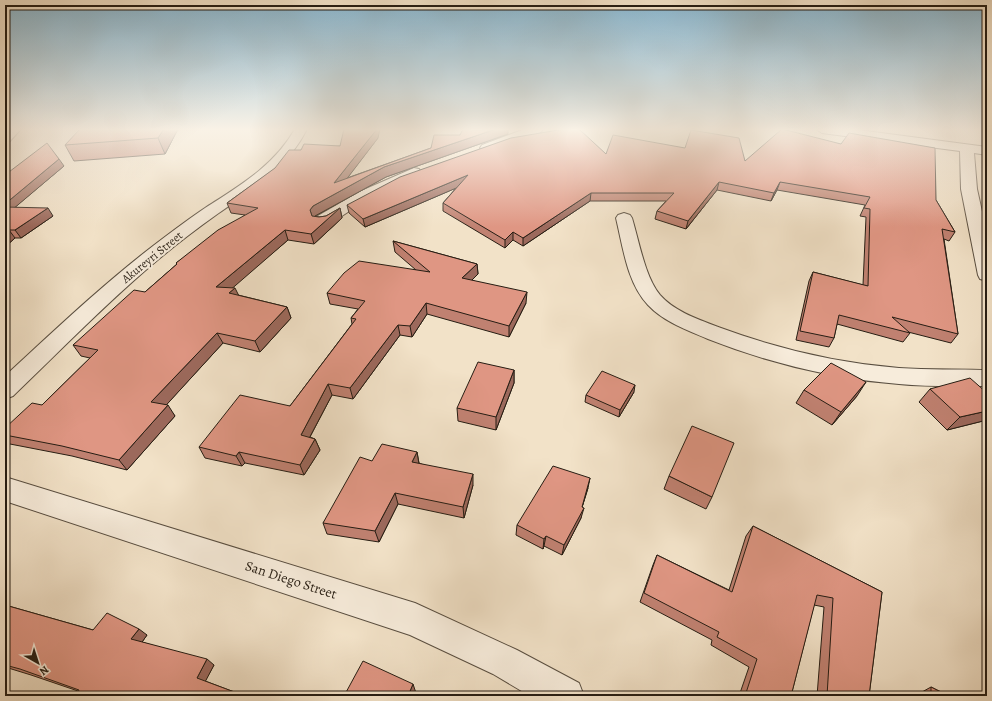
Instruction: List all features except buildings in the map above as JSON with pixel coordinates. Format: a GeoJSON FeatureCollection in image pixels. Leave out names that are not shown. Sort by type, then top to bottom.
{"type":"FeatureCollection","features":[{"type":"Feature","properties":{"kind":"street","name":"Akureyri Street"},"geometry":{"type":"LineString","coordinates":[[5,390],[100,299],[196,221],[246,187],[278,162]]}},
{"type":"Feature","properties":{"kind":"street"},"geometry":{"type":"LineString","coordinates":[[968,162],[969,189],[987,275]]}},
{"type":"Feature","properties":{"kind":"street"},"geometry":{"type":"LineString","coordinates":[[322,221],[366,194],[402,177],[427,168]]}},
{"type":"Feature","properties":{"kind":"street"},"geometry":{"type":"LineString","coordinates":[[624,218],[643,281],[654,300],[676,318],[722,337],[762,350],[822,365],[899,376],[987,378]]}},
{"type":"Feature","properties":{"kind":"street","name":"San Diego Street"},"geometry":{"type":"LineString","coordinates":[[5,489],[416,620],[506,662],[566,696]]}}]}
